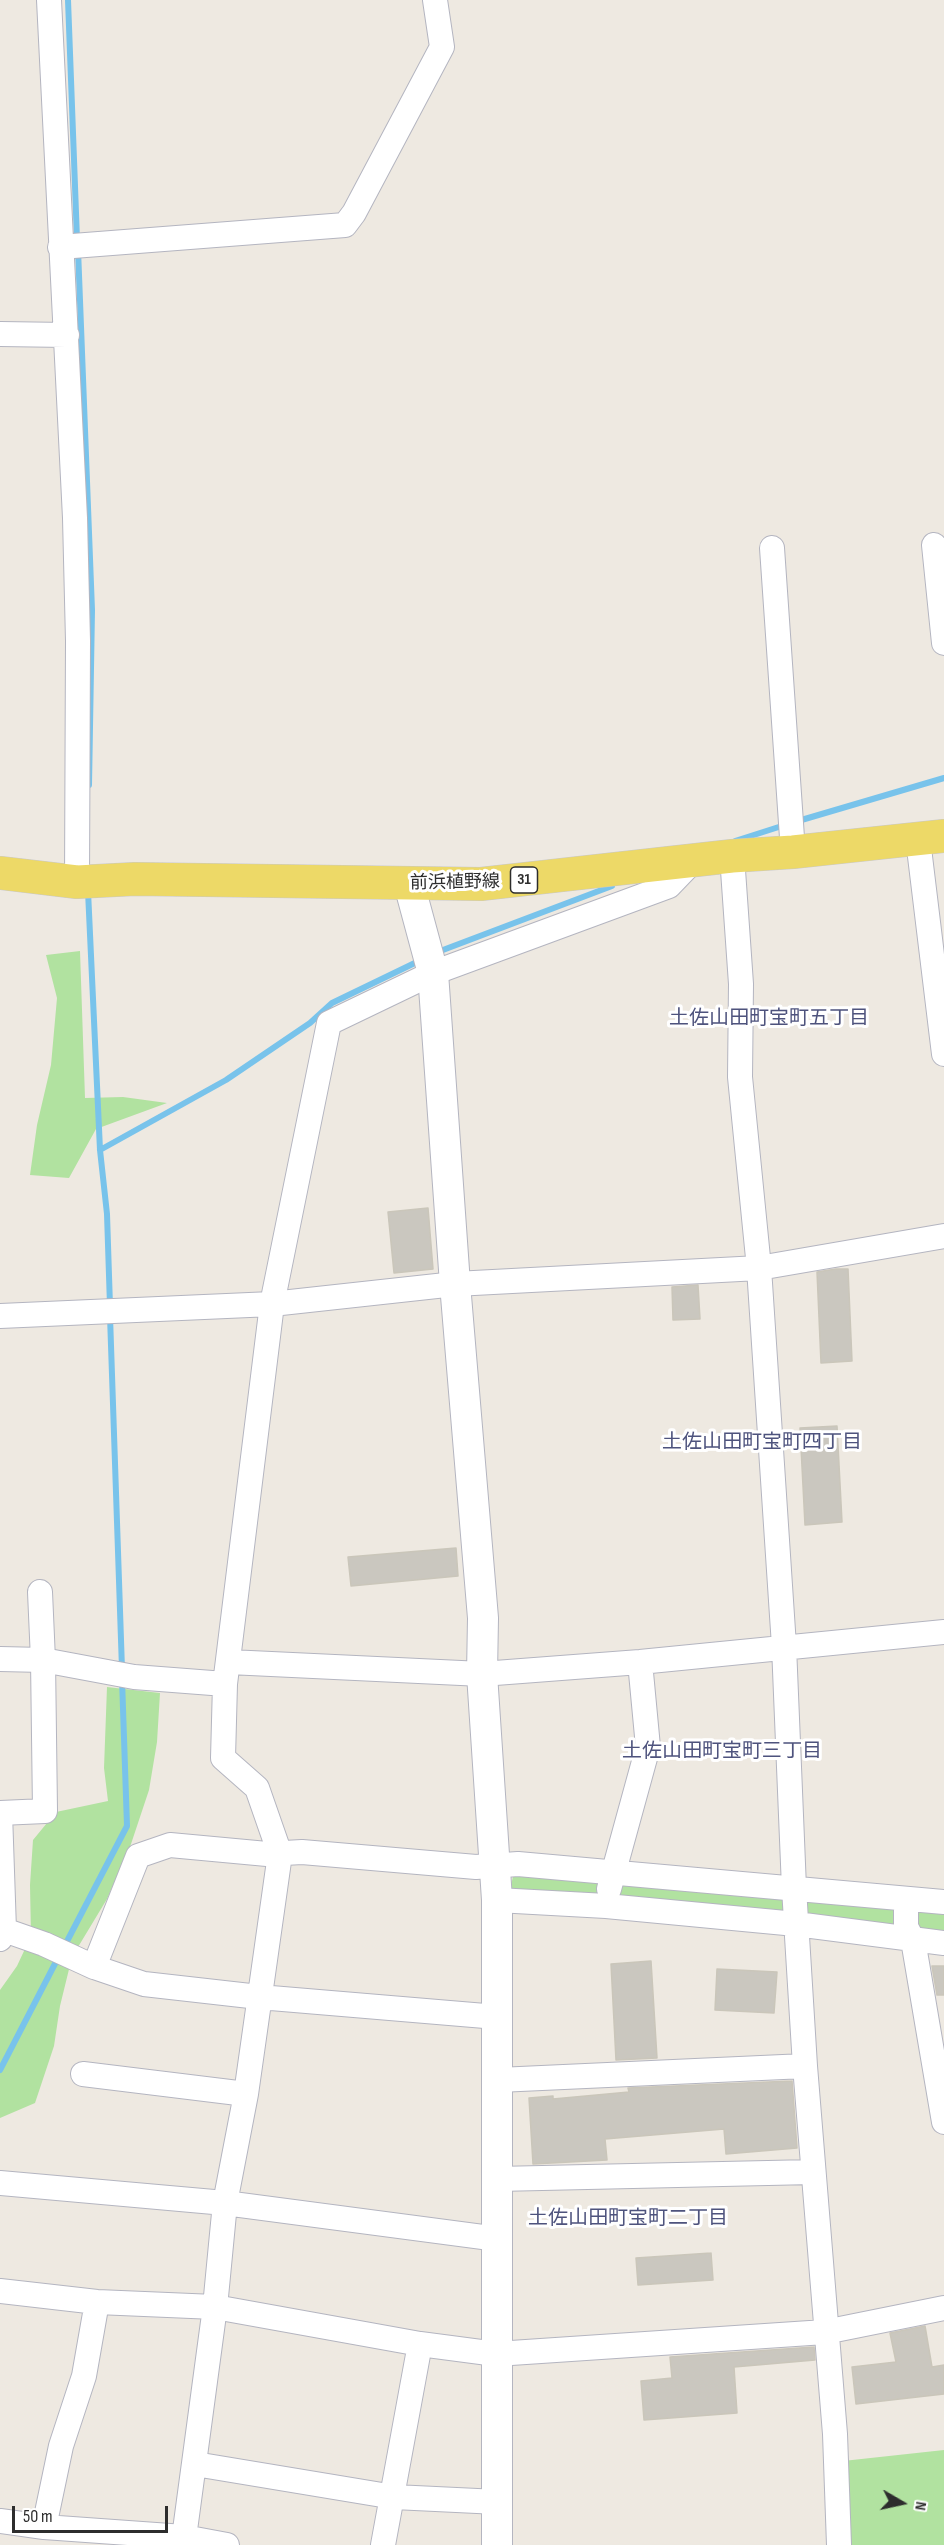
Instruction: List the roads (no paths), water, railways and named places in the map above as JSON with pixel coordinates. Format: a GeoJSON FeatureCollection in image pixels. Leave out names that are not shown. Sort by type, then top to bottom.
{"type":"FeatureCollection","features":[{"type":"Feature","properties":{"kind":"main road","name":"前浜植野線"},"geometry":{"type":"LineString","coordinates":[[0,873],[89,882],[135,879],[481,885],[732,856],[791,833],[931,838]]}},
{"type":"Feature","properties":{"kind":"street"},"geometry":{"type":"LineString","coordinates":[[49,0],[60,247],[67,335],[89,882]]}},
{"type":"Feature","properties":{"kind":"street"},"geometry":{"type":"LineString","coordinates":[[60,247],[345,225],[354,213],[442,47],[435,0]]}},
{"type":"Feature","properties":{"kind":"street"},"geometry":{"type":"LineString","coordinates":[[0,334],[67,335]]}},
{"type":"Feature","properties":{"kind":"street"},"geometry":{"type":"LineString","coordinates":[[934,545],[944,643]]}},
{"type":"Feature","properties":{"kind":"street"},"geometry":{"type":"LineString","coordinates":[[772,548],[791,833]]}},
{"type":"Feature","properties":{"kind":"street"},"geometry":{"type":"LineString","coordinates":[[931,838],[944,1054]]}},
{"type":"Feature","properties":{"kind":"street"},"geometry":{"type":"LineString","coordinates":[[732,856],[741,984],[740,1077],[759,1268],[784,1646],[796,1924],[825,2332],[835,2434],[839,2545]]}},
{"type":"Feature","properties":{"kind":"street"},"geometry":{"type":"LineString","coordinates":[[183,2541],[215,2307],[225,2203],[246,2094],[280,1854],[258,1788],[223,1758],[227,1673],[272,1304],[330,1023],[430,961],[669,886],[694,860]]}},
{"type":"Feature","properties":{"kind":"street"},"geometry":{"type":"LineString","coordinates":[[409,884],[430,961],[454,1284],[483,1618],[482,1674],[497,1899],[497,2545]]}},
{"type":"Feature","properties":{"kind":"street"},"geometry":{"type":"LineString","coordinates":[[0,1316],[272,1304],[454,1284],[759,1268],[944,1236]]}},
{"type":"Feature","properties":{"kind":"street"},"geometry":{"type":"LineString","coordinates":[[40,1592],[45,1811],[0,1813],[2,1934],[44,1944],[94,1967],[144,1984],[259,1997],[497,2017]]}},
{"type":"Feature","properties":{"kind":"street"},"geometry":{"type":"LineString","coordinates":[[0,1659],[43,1659],[134,1677],[227,1673],[482,1674],[640,1662],[944,1632]]}},
{"type":"Feature","properties":{"kind":"street"},"geometry":{"type":"LineString","coordinates":[[606,1906],[648,1747],[640,1662]]}},
{"type":"Feature","properties":{"kind":"street"},"geometry":{"type":"LineString","coordinates":[[94,1967],[138,1856],[170,1845],[280,1854],[302,1852],[476,1867],[518,1864],[944,1902]]}},
{"type":"Feature","properties":{"kind":"street"},"geometry":{"type":"LineString","coordinates":[[497,1899],[606,1906],[796,1924],[944,1943]]}},
{"type":"Feature","properties":{"kind":"street"},"geometry":{"type":"LineString","coordinates":[[906,1899],[906,1927],[913,1940],[944,2122]]}},
{"type":"Feature","properties":{"kind":"street"},"geometry":{"type":"LineString","coordinates":[[498,2080],[805,2066]]}},
{"type":"Feature","properties":{"kind":"street"},"geometry":{"type":"LineString","coordinates":[[83,2074],[246,2094]]}},
{"type":"Feature","properties":{"kind":"street"},"geometry":{"type":"LineString","coordinates":[[496,2179],[813,2172]]}},
{"type":"Feature","properties":{"kind":"street"},"geometry":{"type":"LineString","coordinates":[[0,2183],[225,2203],[498,2239]]}},
{"type":"Feature","properties":{"kind":"street"},"geometry":{"type":"LineString","coordinates":[[0,2291],[97,2302],[215,2307],[420,2344],[496,2354],[825,2332],[944,2308]]}},
{"type":"Feature","properties":{"kind":"street"},"geometry":{"type":"LineString","coordinates":[[44,2527],[61,2446],[84,2376],[97,2302]]}},
{"type":"Feature","properties":{"kind":"street"},"geometry":{"type":"LineString","coordinates":[[383,2545],[394,2496],[420,2344]]}},
{"type":"Feature","properties":{"kind":"street"},"geometry":{"type":"LineString","coordinates":[[195,2464],[394,2496],[498,2502]]}},
{"type":"Feature","properties":{"kind":"street"},"geometry":{"type":"LineString","coordinates":[[0,2521],[227,2545]]}},
{"type":"Feature","properties":{"kind":"waterway"},"geometry":{"type":"LineString","coordinates":[[68,0],[77,239]]}},
{"type":"Feature","properties":{"kind":"waterway"},"geometry":{"type":"LineString","coordinates":[[78,249],[92,610],[89,785]]}},
{"type":"Feature","properties":{"kind":"waterway"},"geometry":{"type":"LineString","coordinates":[[798,821],[944,778]]}},
{"type":"Feature","properties":{"kind":"waterway"},"geometry":{"type":"LineString","coordinates":[[735,841],[785,825]]}},
{"type":"Feature","properties":{"kind":"waterway"},"geometry":{"type":"LineString","coordinates":[[435,953],[612,886]]}},
{"type":"Feature","properties":{"kind":"waterway"},"geometry":{"type":"LineString","coordinates":[[88,891],[100,1150],[107,1214],[110,1306]]}},
{"type":"Feature","properties":{"kind":"waterway"},"geometry":{"type":"LineString","coordinates":[[100,1150],[226,1080],[310,1023],[332,1003],[421,960]]}},
{"type":"Feature","properties":{"kind":"waterway"},"geometry":{"type":"LineString","coordinates":[[110,1316],[122,1669]]}},
{"type":"Feature","properties":{"kind":"waterway"},"geometry":{"type":"LineString","coordinates":[[64,1947],[127,1826],[122,1679]]}},
{"type":"Feature","properties":{"kind":"waterway"},"geometry":{"type":"LineString","coordinates":[[0,2070],[59,1956]]}},
{"type":"Feature","properties":{"kind":"district","name":"土佐山田町宝町五丁目"},"geometry":{"type":"Point","coordinates":[769,1019]}},
{"type":"Feature","properties":{"kind":"district","name":"土佐山田町宝町四丁目"},"geometry":{"type":"Point","coordinates":[762,1443]}},
{"type":"Feature","properties":{"kind":"district","name":"土佐山田町宝町三丁目"},"geometry":{"type":"Point","coordinates":[722,1752]}},
{"type":"Feature","properties":{"kind":"district","name":"土佐山田町宝町二丁目"},"geometry":{"type":"Point","coordinates":[628,2219]}}]}
